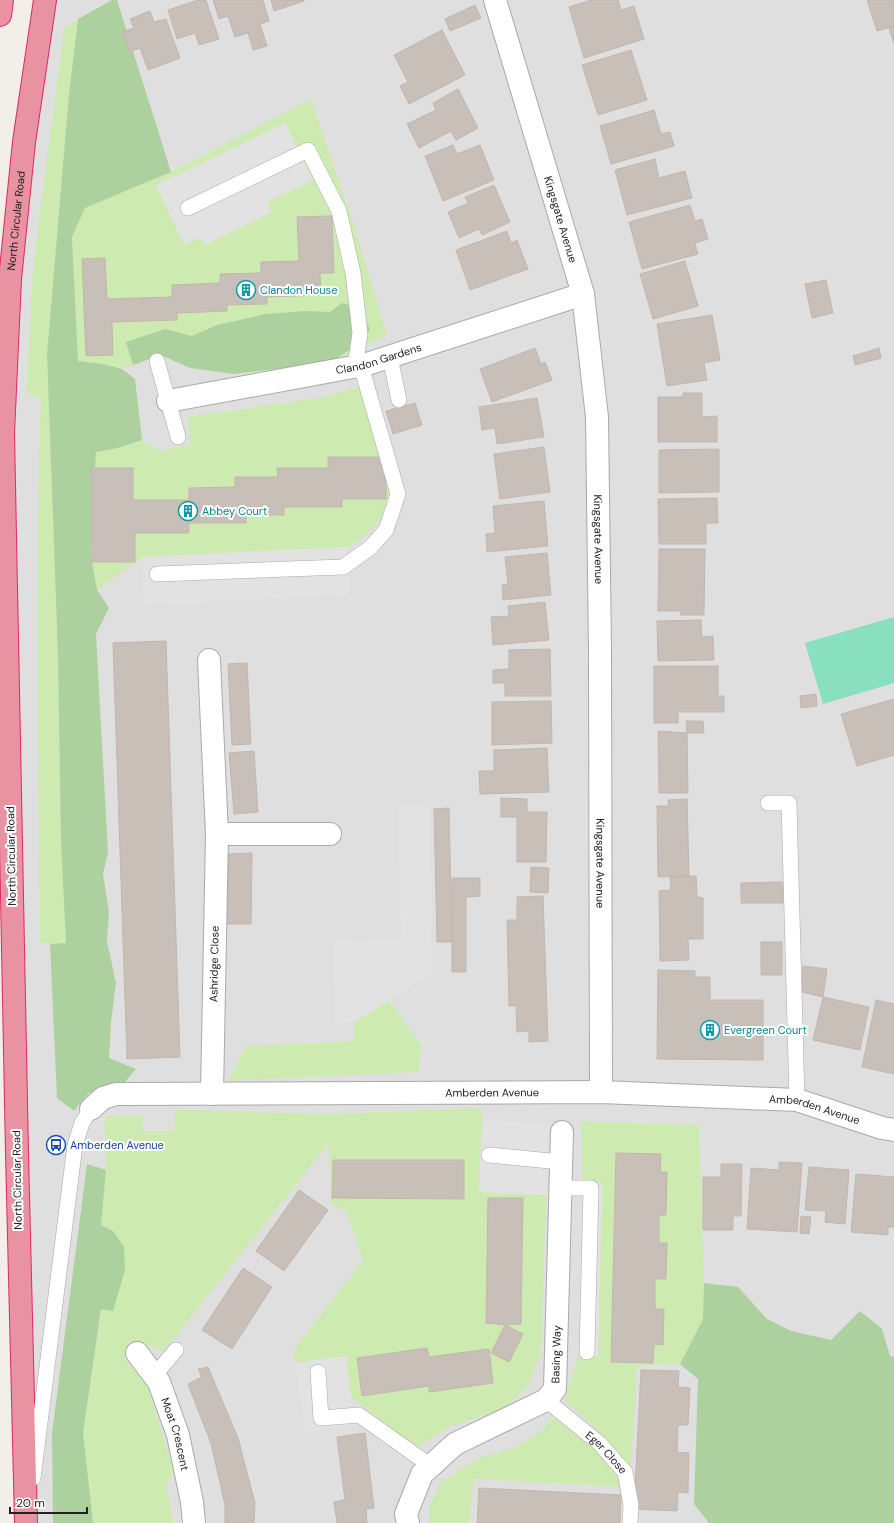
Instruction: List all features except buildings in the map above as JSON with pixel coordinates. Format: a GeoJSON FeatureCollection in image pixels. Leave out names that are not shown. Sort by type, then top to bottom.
{"type":"FeatureCollection","features":[{"type":"Feature","properties":{"kind":"highway"},"geometry":{"type":"LineString","coordinates":[[0,15],[2,0]]}},
{"type":"Feature","properties":{"kind":"highway","name":"North Circular Road"},"geometry":{"type":"LineString","coordinates":[[26,1523],[17,1154],[3,433],[10,279],[24,142],[45,0]]}},
{"type":"Feature","properties":{"kind":"street","name":"Kingsgate Avenue"},"geometry":{"type":"LineString","coordinates":[[495,0],[583,294],[597,417],[600,651],[601,1092]]}},
{"type":"Feature","properties":{"kind":"street","name":"Clandon Gardens"},"geometry":{"type":"LineString","coordinates":[[168,401],[358,366],[583,294]]}},
{"type":"Feature","properties":{"kind":"street","name":"Ashridge Close"},"geometry":{"type":"LineString","coordinates":[[209,660],[217,834],[212,1094]]}},
{"type":"Feature","properties":{"kind":"street"},"geometry":{"type":"LineString","coordinates":[[217,834],[330,834]]}},
{"type":"Feature","properties":{"kind":"street","name":"Amberden Avenue"},"geometry":{"type":"LineString","coordinates":[[91,1109],[103,1098],[116,1094],[601,1092],[797,1100],[882,1128],[894,1130]]}},
{"type":"Feature","properties":{"kind":"street","name":"Basing Way"},"geometry":{"type":"LineString","coordinates":[[408,1523],[406,1514],[422,1474],[455,1444],[546,1400],[555,1389],[562,1132]]}},
{"type":"Feature","properties":{"kind":"street","name":"Moat Crescent"},"geometry":{"type":"LineString","coordinates":[[137,1353],[159,1382],[178,1435],[192,1502],[194,1523]]}},
{"type":"Feature","properties":{"kind":"lane"},"geometry":{"type":"LineString","coordinates":[[157,574],[343,567],[370,548],[386,530],[398,494],[358,366],[360,333],[353,273],[339,211],[308,150],[188,208]]}},
{"type":"Feature","properties":{"kind":"lane"},"geometry":{"type":"LineString","coordinates":[[390,357],[399,400]]}},
{"type":"Feature","properties":{"kind":"lane"},"geometry":{"type":"LineString","coordinates":[[157,361],[178,437]]}},
{"type":"Feature","properties":{"kind":"lane"},"geometry":{"type":"LineString","coordinates":[[768,802],[789,803],[797,1100]]}},
{"type":"Feature","properties":{"kind":"lane"},"geometry":{"type":"LineString","coordinates":[[26,1523],[75,1145],[82,1123],[91,1109]]}},
{"type":"Feature","properties":{"kind":"lane"},"geometry":{"type":"LineString","coordinates":[[488,1155],[561,1162]]}},
{"type":"Feature","properties":{"kind":"lane"},"geometry":{"type":"LineString","coordinates":[[561,1188],[591,1188],[587,1352]]}},
{"type":"Feature","properties":{"kind":"lane"},"geometry":{"type":"LineString","coordinates":[[154,1376],[176,1350]]}},
{"type":"Feature","properties":{"kind":"lane"},"geometry":{"type":"LineString","coordinates":[[318,1372],[321,1418],[359,1415],[431,1466]]}},
{"type":"Feature","properties":{"kind":"lane","name":"Eger Close"},"geometry":{"type":"LineString","coordinates":[[546,1400],[599,1443],[625,1472],[631,1505],[630,1523]]}},
{"type":"Feature","properties":{"kind":"shaded area"},"geometry":{"type":"Polygon","coordinates":[[[48,0],[894,0],[894,1523],[26,1523],[1,437],[48,0]]]}},
{"type":"Feature","properties":{"kind":"shaded area"},"geometry":{"type":"Polygon","coordinates":[[[285,123],[313,180],[267,202],[272,212],[205,245],[201,237],[184,245],[156,185],[285,123]]]}},
{"type":"Feature","properties":{"kind":"shaded area"},"geometry":{"type":"Polygon","coordinates":[[[348,547],[350,595],[144,605],[142,557],[348,547]]]}},
{"type":"Feature","properties":{"kind":"shaded area"},"geometry":{"type":"Polygon","coordinates":[[[398,806],[429,806],[432,974],[354,1022],[335,1024],[333,941],[401,938],[398,806]]]}},
{"type":"Feature","properties":{"kind":"shaded area"},"geometry":{"type":"Polygon","coordinates":[[[482,1120],[549,1123],[546,1195],[479,1192],[482,1120]]]}},
{"type":"Feature","properties":{"kind":"shaded area"},"geometry":{"type":"Polygon","coordinates":[[[582,1182],[602,1183],[598,1356],[579,1355],[582,1182]]]}},
{"type":"Feature","properties":{"kind":"shaded area"},"geometry":{"type":"Polygon","coordinates":[[[346,1356],[355,1426],[305,1432],[296,1363],[346,1356]]]}},
{"type":"Feature","properties":{"kind":"green space"},"geometry":{"type":"Polygon","coordinates":[[[112,0],[117,0],[171,172],[85,208],[72,237],[78,361],[103,364],[122,369],[135,379],[142,440],[118,448],[96,452],[90,551],[97,590],[109,608],[96,634],[108,852],[103,874],[109,912],[107,941],[116,983],[111,1022],[109,1058],[136,1069],[124,1083],[89,1093],[74,1111],[57,1098],[50,944],[66,943],[61,842],[58,656],[47,354],[69,94],[78,19],[112,0]]]}},
{"type":"Feature","properties":{"kind":"green space"},"geometry":{"type":"Polygon","coordinates":[[[78,19],[69,94],[47,354],[58,656],[61,842],[66,943],[40,943],[37,604],[41,400],[26,392],[34,259],[64,29],[78,19]]]}},
{"type":"Feature","properties":{"kind":"green space"},"geometry":{"type":"Polygon","coordinates":[[[311,99],[353,222],[387,335],[324,366],[274,369],[234,374],[190,368],[161,355],[122,369],[103,364],[78,361],[72,237],[85,208],[171,172],[311,99]]]}},
{"type":"Feature","properties":{"kind":"green space"},"geometry":{"type":"Polygon","coordinates":[[[342,303],[362,309],[370,330],[356,346],[324,366],[274,369],[234,374],[190,368],[161,355],[133,365],[126,342],[165,329],[192,336],[217,325],[266,314],[307,311],[330,312],[342,303]]]}},
{"type":"Feature","properties":{"kind":"green space"},"geometry":{"type":"Polygon","coordinates":[[[359,387],[393,492],[385,514],[361,539],[348,547],[142,557],[97,590],[90,551],[96,452],[118,448],[142,440],[160,451],[191,444],[187,417],[324,397],[359,387]]]}},
{"type":"Feature","properties":{"kind":"green space"},"geometry":{"type":"Polygon","coordinates":[[[894,617],[894,683],[823,704],[805,643],[894,617]]]}},
{"type":"Feature","properties":{"kind":"green space"},"geometry":{"type":"Polygon","coordinates":[[[389,1000],[421,1045],[419,1072],[228,1081],[246,1046],[354,1041],[354,1022],[389,1000]]]}},
{"type":"Feature","properties":{"kind":"green space"},"geometry":{"type":"Polygon","coordinates":[[[481,1108],[482,1120],[479,1192],[546,1195],[541,1354],[528,1386],[504,1409],[448,1427],[417,1448],[351,1397],[346,1356],[296,1363],[293,1351],[363,1260],[346,1211],[331,1204],[329,1143],[176,1336],[162,1351],[140,1342],[123,1359],[146,1380],[174,1473],[166,1483],[173,1523],[93,1523],[83,1434],[113,1231],[101,1225],[106,1170],[105,1116],[143,1115],[142,1131],[174,1131],[176,1110],[329,1114],[481,1108]]]}},
{"type":"Feature","properties":{"kind":"green space"},"geometry":{"type":"Polygon","coordinates":[[[581,1121],[699,1125],[704,1283],[703,1319],[680,1364],[637,1366],[631,1468],[606,1438],[564,1400],[579,1355],[598,1355],[602,1183],[582,1182],[581,1121]]]}},
{"type":"Feature","properties":{"kind":"green space"},"geometry":{"type":"Polygon","coordinates":[[[87,1164],[106,1170],[101,1225],[113,1231],[124,1247],[125,1270],[113,1311],[101,1309],[83,1433],[93,1523],[53,1523],[52,1433],[87,1164]]]}},
{"type":"Feature","properties":{"kind":"green space"},"geometry":{"type":"Polygon","coordinates":[[[704,1283],[738,1287],[767,1319],[791,1331],[831,1340],[860,1311],[882,1329],[890,1356],[894,1357],[894,1523],[709,1523],[694,1504],[698,1379],[680,1364],[703,1319],[704,1283]]]}},
{"type":"Feature","properties":{"kind":"green space"},"geometry":{"type":"Polygon","coordinates":[[[553,1418],[590,1445],[612,1466],[621,1487],[474,1479],[469,1523],[429,1523],[429,1507],[441,1483],[481,1457],[516,1447],[541,1431],[553,1418]]]}},
{"type":"Feature","properties":{"kind":"place","name":"Clandon House"},"geometry":{"type":"Point","coordinates":[246,290]}},
{"type":"Feature","properties":{"kind":"place","name":"Abbey Court"},"geometry":{"type":"Point","coordinates":[188,511]}},
{"type":"Feature","properties":{"kind":"place","name":"Evergreen Court"},"geometry":{"type":"Point","coordinates":[710,1030]}},
{"type":"Feature","properties":{"kind":"place","name":"Amberden Avenue"},"geometry":{"type":"Point","coordinates":[56,1145]}}]}
